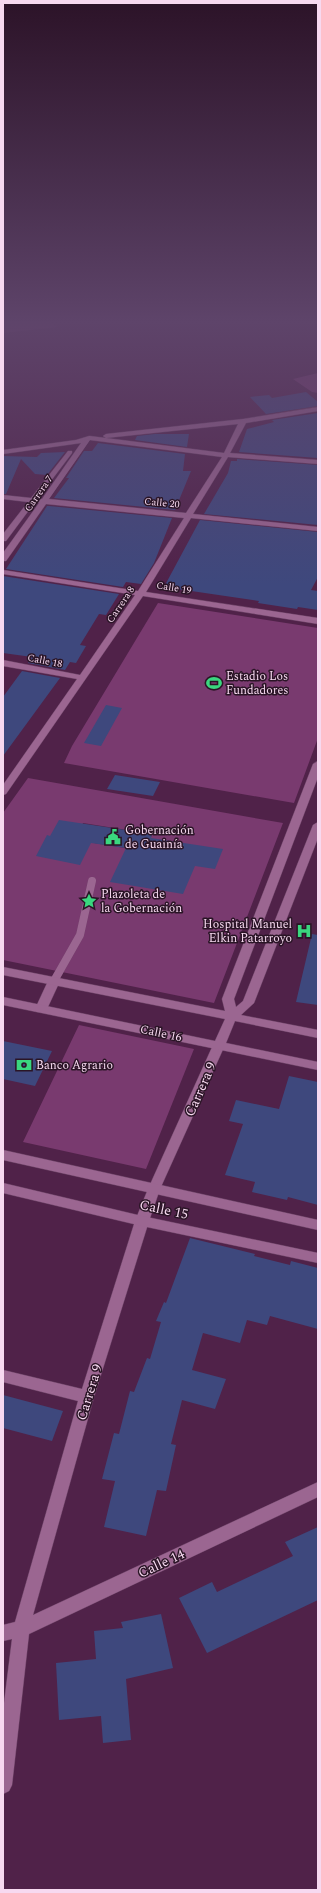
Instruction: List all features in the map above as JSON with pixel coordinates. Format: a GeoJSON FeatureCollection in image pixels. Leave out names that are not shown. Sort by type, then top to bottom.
{"type":"FeatureCollection","features":[{"type":"Feature","properties":{"kind":"street"},"geometry":{"type":"LineString","coordinates":[[3,452],[77,442],[88,438],[243,421],[318,409]]}},
{"type":"Feature","properties":{"kind":"street","name":"Carrera 8"},"geometry":{"type":"LineString","coordinates":[[3,792],[141,593],[226,455],[243,421]]}},
{"type":"Feature","properties":{"kind":"street"},"geometry":{"type":"LineString","coordinates":[[88,438],[226,455],[318,462]]}},
{"type":"Feature","properties":{"kind":"street","name":"Carrera 7"},"geometry":{"type":"LineString","coordinates":[[3,559],[88,438]]}},
{"type":"Feature","properties":{"kind":"street","name":"Carrera 7"},"geometry":{"type":"LineString","coordinates":[[3,539],[77,442]]}},
{"type":"Feature","properties":{"kind":"street","name":"Calle 20"},"geometry":{"type":"LineString","coordinates":[[3,496],[318,529]]}},
{"type":"Feature","properties":{"kind":"street","name":"Calle 19"},"geometry":{"type":"LineString","coordinates":[[3,572],[318,621]]}},
{"type":"Feature","properties":{"kind":"street","name":"Calle 18"},"geometry":{"type":"LineString","coordinates":[[3,663],[83,678]]}},
{"type":"Feature","properties":{"kind":"street"},"geometry":{"type":"LineString","coordinates":[[232,1016],[228,999],[318,764]]}},
{"type":"Feature","properties":{"kind":"street","name":"Carrera 9"},"geometry":{"type":"LineString","coordinates":[[3,1785],[21,1629],[87,1397],[142,1221],[154,1189],[232,1016],[248,1003],[318,825]]}},
{"type":"Feature","properties":{"kind":"street"},"geometry":{"type":"LineString","coordinates":[[3,971],[318,1034]]}},
{"type":"Feature","properties":{"kind":"street"},"geometry":{"type":"LineString","coordinates":[[41,1009],[54,981]]}},
{"type":"Feature","properties":{"kind":"street","name":"Calle 16"},"geometry":{"type":"LineString","coordinates":[[3,1001],[318,1066]]}},
{"type":"Feature","properties":{"kind":"street","name":"Calle 15"},"geometry":{"type":"LineString","coordinates":[[3,1155],[318,1225]]}},
{"type":"Feature","properties":{"kind":"street","name":"Calle 15"},"geometry":{"type":"LineString","coordinates":[[3,1188],[142,1221],[318,1258]]}},
{"type":"Feature","properties":{"kind":"street"},"geometry":{"type":"LineString","coordinates":[[3,1376],[87,1397]]}},
{"type":"Feature","properties":{"kind":"street","name":"Calle 14"},"geometry":{"type":"LineString","coordinates":[[3,1633],[21,1629],[318,1489]]}},
{"type":"Feature","properties":{"kind":"lane"},"geometry":{"type":"LineString","coordinates":[[54,981],[80,935],[92,881]]}},
{"type":"Feature","properties":{"kind":"shaded area","name":"Estadio Los Fundadores"},"geometry":{"type":"Polygon","coordinates":[[[158,603],[318,628],[318,738],[294,803],[64,763],[72,746],[158,603]]]}},
{"type":"Feature","properties":{"kind":"shaded area"},"geometry":{"type":"Polygon","coordinates":[[[28,778],[283,823],[214,1003],[3,960],[3,813],[28,778]],[[83,823],[75,840],[144,851],[152,834],[83,823]]]}},
{"type":"Feature","properties":{"kind":"shaded area"},"geometry":{"type":"Polygon","coordinates":[[[79,1025],[194,1049],[146,1169],[23,1142],[79,1025]]]}},
{"type":"Feature","properties":{"kind":"building"},"geometry":{"type":"Polygon","coordinates":[[[261,408],[303,408],[266,414],[261,408]]]}},
{"type":"Feature","properties":{"kind":"building"},"geometry":{"type":"Polygon","coordinates":[[[318,413],[318,458],[239,452],[247,429],[274,422],[272,420],[318,413]]]}},
{"type":"Feature","properties":{"kind":"building"},"geometry":{"type":"Polygon","coordinates":[[[155,434],[189,434],[187,447],[135,440],[137,436],[155,434]]]}},
{"type":"Feature","properties":{"kind":"building"},"geometry":{"type":"Polygon","coordinates":[[[98,443],[185,454],[183,471],[191,471],[175,510],[54,498],[69,478],[66,478],[84,451],[92,451],[98,443]]]}},
{"type":"Feature","properties":{"kind":"building"},"geometry":{"type":"Polygon","coordinates":[[[65,452],[47,475],[35,474],[21,459],[6,494],[3,494],[3,456],[37,457],[41,453],[65,452]]]}},
{"type":"Feature","properties":{"kind":"building"},"geometry":{"type":"Polygon","coordinates":[[[237,459],[318,465],[318,525],[204,514],[228,473],[231,461],[237,461],[237,459]]]}},
{"type":"Feature","properties":{"kind":"building"},"geometry":{"type":"Polygon","coordinates":[[[47,506],[172,518],[154,563],[141,584],[126,582],[123,587],[6,569],[47,506]]]}},
{"type":"Feature","properties":{"kind":"building"},"geometry":{"type":"Polygon","coordinates":[[[200,520],[318,532],[318,577],[311,590],[318,591],[318,610],[298,607],[297,609],[258,603],[259,601],[164,587],[200,520]]]}},
{"type":"Feature","properties":{"kind":"building"},"geometry":{"type":"Polygon","coordinates":[[[3,576],[119,594],[106,615],[99,614],[80,645],[86,646],[76,663],[70,662],[65,670],[28,663],[32,657],[3,653],[3,576]]]}},
{"type":"Feature","properties":{"kind":"building"},"geometry":{"type":"Polygon","coordinates":[[[22,671],[60,678],[3,756],[3,697],[22,671]]]}},
{"type":"Feature","properties":{"kind":"building"},"geometry":{"type":"Polygon","coordinates":[[[106,705],[122,708],[101,746],[84,743],[106,705]]]}},
{"type":"Feature","properties":{"kind":"building"},"geometry":{"type":"Polygon","coordinates":[[[115,775],[160,782],[153,796],[107,789],[115,775]]]}},
{"type":"Feature","properties":{"kind":"building"},"geometry":{"type":"Polygon","coordinates":[[[59,820],[152,834],[151,838],[223,849],[215,869],[195,866],[183,894],[110,882],[126,848],[91,843],[80,865],[36,856],[47,835],[50,836],[59,820]]]}},
{"type":"Feature","properties":{"kind":"building"},"geometry":{"type":"Polygon","coordinates":[[[312,934],[318,935],[318,1005],[296,1002],[312,934]]]}},
{"type":"Feature","properties":{"kind":"building","name":"Banco Agrario"},"geometry":{"type":"Polygon","coordinates":[[[3,1041],[52,1051],[35,1086],[3,1079],[3,1041]]]}},
{"type":"Feature","properties":{"kind":"building"},"geometry":{"type":"Polygon","coordinates":[[[289,1076],[318,1082],[318,1205],[288,1197],[287,1200],[252,1192],[255,1182],[225,1175],[243,1124],[229,1121],[236,1100],[279,1109],[289,1076]]]}},
{"type":"Feature","properties":{"kind":"building"},"geometry":{"type":"Polygon","coordinates":[[[190,1238],[255,1254],[254,1256],[290,1265],[291,1261],[318,1268],[318,1329],[270,1316],[267,1325],[247,1320],[240,1343],[203,1333],[192,1370],[226,1379],[215,1409],[182,1400],[171,1444],[176,1445],[166,1491],[157,1490],[146,1536],[104,1527],[115,1481],[102,1479],[114,1433],[119,1434],[130,1391],[134,1392],[147,1358],[150,1359],[161,1322],[156,1321],[164,1302],[166,1303],[190,1238]]]}},
{"type":"Feature","properties":{"kind":"building"},"geometry":{"type":"Polygon","coordinates":[[[3,1395],[63,1411],[52,1441],[3,1428],[3,1395]]]}},
{"type":"Feature","properties":{"kind":"building"},"geometry":{"type":"Polygon","coordinates":[[[318,1527],[318,1600],[207,1653],[179,1598],[212,1582],[217,1592],[293,1556],[285,1542],[318,1527]]]}},
{"type":"Feature","properties":{"kind":"building"},"geometry":{"type":"Polygon","coordinates":[[[161,1614],[173,1668],[126,1679],[131,1740],[103,1743],[101,1716],[59,1720],[56,1663],[96,1659],[94,1631],[123,1628],[121,1622],[161,1614]]]}},
{"type":"Feature","properties":{"kind":"place","name":"Estadio Los Fundadores"},"geometry":{"type":"Point","coordinates":[214,683]}},
{"type":"Feature","properties":{"kind":"place","name":"Gobernación de Guainía"},"geometry":{"type":"Point","coordinates":[113,837]}},
{"type":"Feature","properties":{"kind":"place","name":"Plazoleta de la Gobernación"},"geometry":{"type":"Point","coordinates":[89,901]}},
{"type":"Feature","properties":{"kind":"place","name":"Hospital Manuel Elkin Patarroyo"},"geometry":{"type":"Point","coordinates":[304,931]}},
{"type":"Feature","properties":{"kind":"place","name":"Banco Agrario"},"geometry":{"type":"Point","coordinates":[24,1065]}}]}
